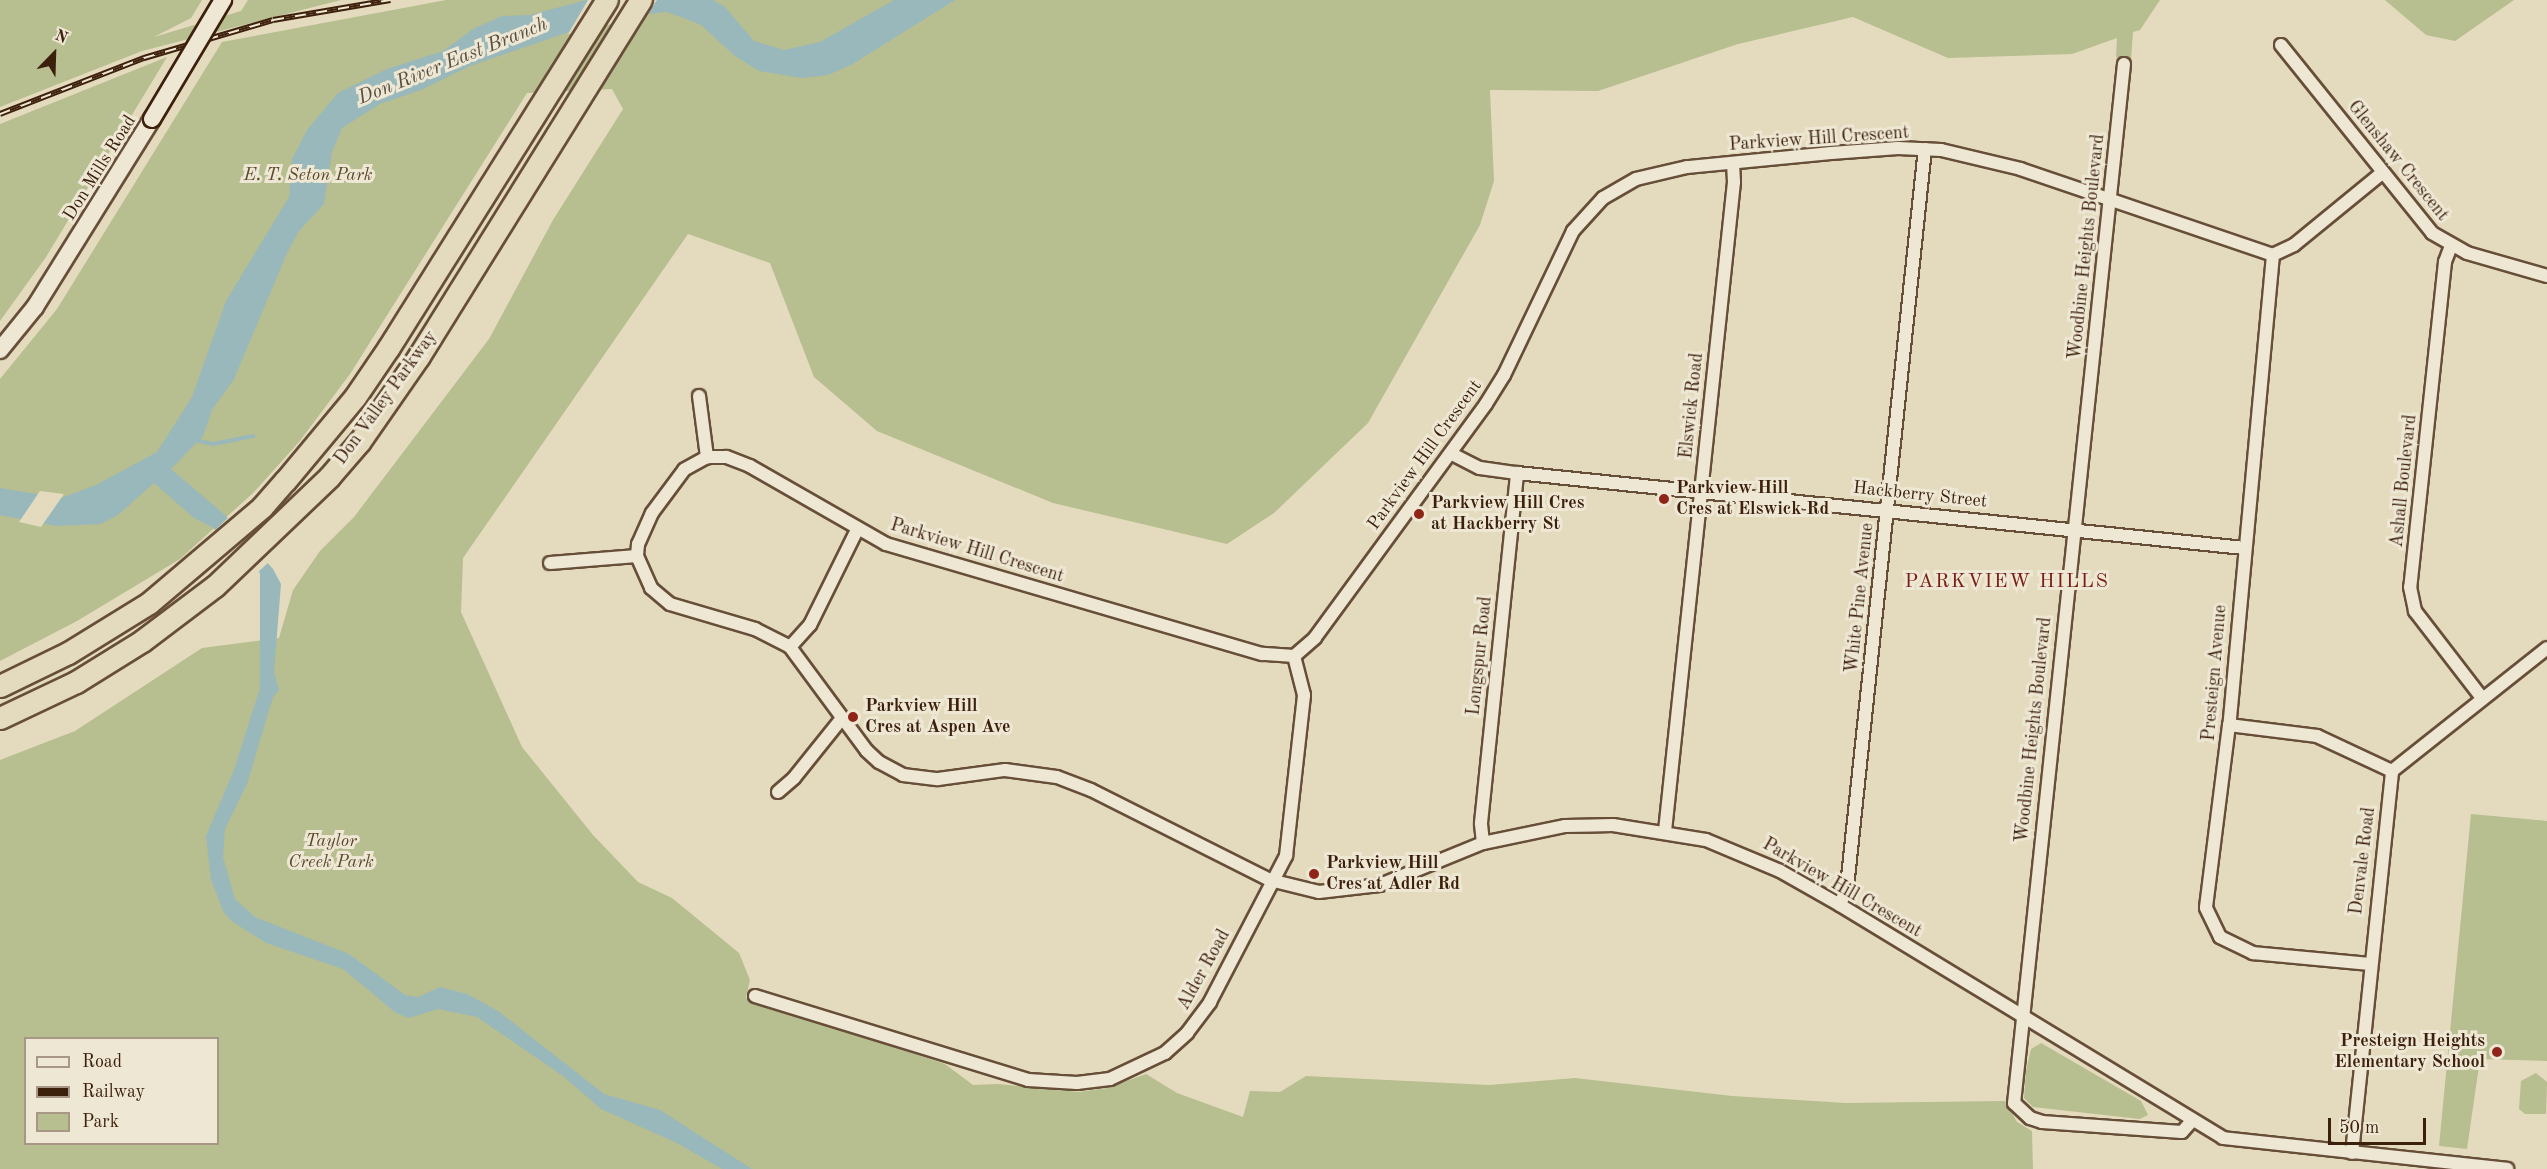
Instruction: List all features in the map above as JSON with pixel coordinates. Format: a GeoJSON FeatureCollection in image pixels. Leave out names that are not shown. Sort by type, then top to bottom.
{"type":"FeatureCollection","features":[{"type":"Feature","properties":{"kind":"highway","name":"Don Valley Parkway"},"geometry":{"type":"LineString","coordinates":[[0,686],[102,633],[149,603],[262,507],[355,397],[607,0]]}},
{"type":"Feature","properties":{"kind":"highway","name":"Don Valley Parkway"},"geometry":{"type":"LineString","coordinates":[[0,718],[76,682],[142,641],[215,586],[279,528],[360,441],[392,396],[641,0]]}},
{"type":"Feature","properties":{"kind":"main road","name":"Don Mills Road"},"geometry":{"type":"LineString","coordinates":[[0,350],[40,299],[152,120],[223,0]]}},
{"type":"Feature","properties":{"kind":"street","name":"Glenshaw Crescent"},"geometry":{"type":"LineString","coordinates":[[2281,45],[2432,233],[2451,246],[2547,276]]}},
{"type":"Feature","properties":{"kind":"street","name":"Woodbine Heights Boulevard"},"geometry":{"type":"LineString","coordinates":[[2124,64],[2014,1093],[2020,1112],[2042,1122],[2182,1132],[2192,1121]]}},
{"type":"Feature","properties":{"kind":"street","name":"Parkview Hill Crescent"},"geometry":{"type":"LineString","coordinates":[[707,457],[736,460],[857,530],[886,544],[1262,654],[1294,656],[1315,638],[1452,454],[1504,375],[1564,244],[1586,214],[1603,198],[1651,174],[1733,163],[1887,149],[1925,149],[1999,162],[2273,255]]}},
{"type":"Feature","properties":{"kind":"street","name":"White Pine Avenue"},"geometry":{"type":"LineString","coordinates":[[1840,905],[1847,886],[1925,149]]}},
{"type":"Feature","properties":{"kind":"street","name":"Elswick Road"},"geometry":{"type":"LineString","coordinates":[[1665,831],[1734,182],[1733,163]]}},
{"type":"Feature","properties":{"kind":"street"},"geometry":{"type":"LineString","coordinates":[[2273,255],[2294,244],[2382,173]]}},
{"type":"Feature","properties":{"kind":"street","name":"Ashall Boulevard"},"geometry":{"type":"LineString","coordinates":[[2451,246],[2445,262],[2410,586],[2415,611],[2482,698]]}},
{"type":"Feature","properties":{"kind":"street","name":"Presteign Avenue"},"geometry":{"type":"LineString","coordinates":[[2273,255],[2229,725],[2206,891],[2210,922],[2220,937],[2253,953],[2369,964]]}},
{"type":"Feature","properties":{"kind":"street"},"geometry":{"type":"LineString","coordinates":[[550,563],[637,556],[640,537],[652,513],[684,470],[707,457],[699,396]]}},
{"type":"Feature","properties":{"kind":"street","name":"Hackberry Street"},"geometry":{"type":"LineString","coordinates":[[1452,454],[1480,468],[2244,548]]}},
{"type":"Feature","properties":{"kind":"street","name":"Longspur Road"},"geometry":{"type":"LineString","coordinates":[[1483,843],[1481,822],[1517,472]]}},
{"type":"Feature","properties":{"kind":"street"},"geometry":{"type":"LineString","coordinates":[[790,647],[810,625],[857,530]]}},
{"type":"Feature","properties":{"kind":"street","name":"Parkview Hill Crescent"},"geometry":{"type":"LineString","coordinates":[[637,556],[651,588],[669,604],[755,629],[790,647],[842,718],[879,762],[903,775],[938,779],[1005,770],[1057,777],[1091,790],[1270,880],[1319,892],[1380,885],[1483,843],[1565,826],[1613,825],[1665,831],[1746,855],[1840,905],[2192,1121],[2231,1140],[2507,1169]]}},
{"type":"Feature","properties":{"kind":"street"},"geometry":{"type":"LineString","coordinates":[[2229,725],[2317,735],[2392,771],[2547,648]]}},
{"type":"Feature","properties":{"kind":"street","name":"Alder Road"},"geometry":{"type":"LineString","coordinates":[[755,996],[1028,1080],[1077,1083],[1110,1079],[1156,1057],[1187,1033],[1210,1002],[1270,880],[1286,856],[1294,806],[1304,695],[1294,656]]}},
{"type":"Feature","properties":{"kind":"street"},"geometry":{"type":"LineString","coordinates":[[778,792],[794,778],[842,718]]}},
{"type":"Feature","properties":{"kind":"street","name":"Denvale Road"},"geometry":{"type":"LineString","coordinates":[[2352,1153],[2369,964],[2392,771]]}},
{"type":"Feature","properties":{"kind":"green space"},"geometry":{"type":"Polygon","coordinates":[[[0,0],[202,0],[191,18],[154,37],[241,11],[248,0],[341,0],[142,51],[0,107],[0,0]]]}},
{"type":"Feature","properties":{"kind":"green space"},"geometry":{"type":"Polygon","coordinates":[[[446,0],[2160,0],[2140,30],[2133,32],[2131,59],[2116,57],[2117,38],[2072,54],[1948,58],[1853,17],[1738,44],[1598,91],[1490,90],[1494,181],[1480,225],[1368,423],[1274,513],[1227,544],[1053,503],[877,431],[814,377],[770,263],[688,234],[463,558],[461,612],[522,747],[593,835],[638,882],[672,898],[739,953],[750,980],[746,998],[945,1064],[973,1085],[998,1084],[1079,1092],[1107,1088],[1146,1074],[1177,1093],[1243,1117],[1250,1091],[1280,1092],[1306,1076],[1489,1085],[1575,1078],[1732,1096],[1846,1103],[2005,1101],[2017,1122],[2032,1131],[2033,1169],[0,1169],[0,760],[75,731],[202,648],[279,638],[293,590],[320,551],[354,517],[489,339],[553,220],[623,109],[612,89],[527,93],[350,374],[299,442],[253,493],[180,559],[77,621],[0,661],[0,379],[57,309],[222,42],[446,0]]]}},
{"type":"Feature","properties":{"kind":"green space"},"geometry":{"type":"Polygon","coordinates":[[[2385,0],[2514,0],[2455,41],[2426,35],[2385,0]]]}},
{"type":"Feature","properties":{"kind":"green space"},"geometry":{"type":"Polygon","coordinates":[[[167,57],[46,257],[0,321],[0,124],[167,57]]]}},
{"type":"Feature","properties":{"kind":"green space","name":"Presteign Heights Elementary School"},"geometry":{"type":"Polygon","coordinates":[[[2471,814],[2547,821],[2547,1061],[2480,1059],[2467,1149],[2439,1146],[2471,814]]]}},
{"type":"Feature","properties":{"kind":"green space"},"geometry":{"type":"Polygon","coordinates":[[[2041,1043],[2141,1101],[2148,1115],[2140,1119],[2033,1107],[2024,1098],[2026,1071],[2031,1049],[2041,1043]]]}},
{"type":"Feature","properties":{"kind":"green space"},"geometry":{"type":"Polygon","coordinates":[[[2536,1073],[2547,1082],[2546,1114],[2525,1114],[2519,1109],[2521,1081],[2536,1073]]]}},
{"type":"Feature","properties":{"kind":"water","name":"Don River East Branch"},"geometry":{"type":"Polygon","coordinates":[[[586,0],[713,0],[724,6],[754,41],[784,50],[820,42],[894,0],[955,0],[851,65],[828,75],[802,78],[759,71],[735,56],[701,25],[666,12],[607,19],[470,66],[421,90],[380,104],[342,128],[332,152],[324,204],[299,231],[288,251],[234,379],[212,410],[203,436],[171,469],[225,515],[273,569],[281,584],[274,672],[279,690],[273,697],[247,784],[225,829],[223,857],[235,899],[255,917],[349,954],[405,995],[418,997],[440,987],[467,994],[498,1011],[604,1094],[660,1110],[752,1169],[722,1169],[677,1143],[601,1109],[563,1076],[477,1017],[438,1009],[409,1018],[396,1013],[343,969],[266,943],[233,922],[224,913],[211,880],[206,836],[234,770],[260,688],[260,573],[212,527],[194,518],[154,483],[118,515],[101,524],[56,526],[0,515],[0,488],[61,498],[96,485],[157,452],[192,397],[226,301],[289,197],[292,159],[307,130],[338,93],[387,69],[443,51],[473,29],[502,16],[530,15],[586,0]]]}},
{"type":"Feature","properties":{"kind":"pier"},"geometry":{"type":"Polygon","coordinates":[[[588,0],[657,0],[647,16],[568,34],[588,0]]]}},
{"type":"Feature","properties":{"kind":"pier"},"geometry":{"type":"Polygon","coordinates":[[[40,491],[64,494],[41,527],[19,522],[40,491]]]}},
{"type":"Feature","properties":{"kind":"pier"},"geometry":{"type":"Polygon","coordinates":[[[230,516],[270,561],[256,574],[213,532],[230,516]]]}},
{"type":"Feature","properties":{"kind":"waterway"},"geometry":{"type":"LineString","coordinates":[[195,440],[213,444],[253,436]]}},
{"type":"Feature","properties":{"kind":"railway"},"geometry":{"type":"LineString","coordinates":[[0,114],[144,58],[273,20],[390,0]]}},
{"type":"Feature","properties":{"kind":"place","name":"Parkview Hill Cres at Elswick Rd"},"geometry":{"type":"Point","coordinates":[1664,499]}},
{"type":"Feature","properties":{"kind":"place","name":"Parkview Hill Cres at Hackberry St"},"geometry":{"type":"Point","coordinates":[1419,514]}},
{"type":"Feature","properties":{"kind":"place","name":"Parkview Hill Cres at Aspen Ave"},"geometry":{"type":"Point","coordinates":[853,717]}},
{"type":"Feature","properties":{"kind":"place","name":"Parkview Hill Cres at Adler Rd"},"geometry":{"type":"Point","coordinates":[1314,874]}},
{"type":"Feature","properties":{"kind":"place","name":"Presteign Heights Elementary School"},"geometry":{"type":"Point","coordinates":[2497,1052]}},
{"type":"Feature","properties":{"kind":"district","name":"PARKVIEW HILLS"},"geometry":{"type":"Point","coordinates":[2007,582]}},
{"type":"Feature","properties":{"kind":"park label","name":"E. T. Seton Park"},"geometry":{"type":"Point","coordinates":[308,175]}},
{"type":"Feature","properties":{"kind":"park label","name":"Taylor Creek Park"},"geometry":{"type":"Point","coordinates":[331,852]}}]}
